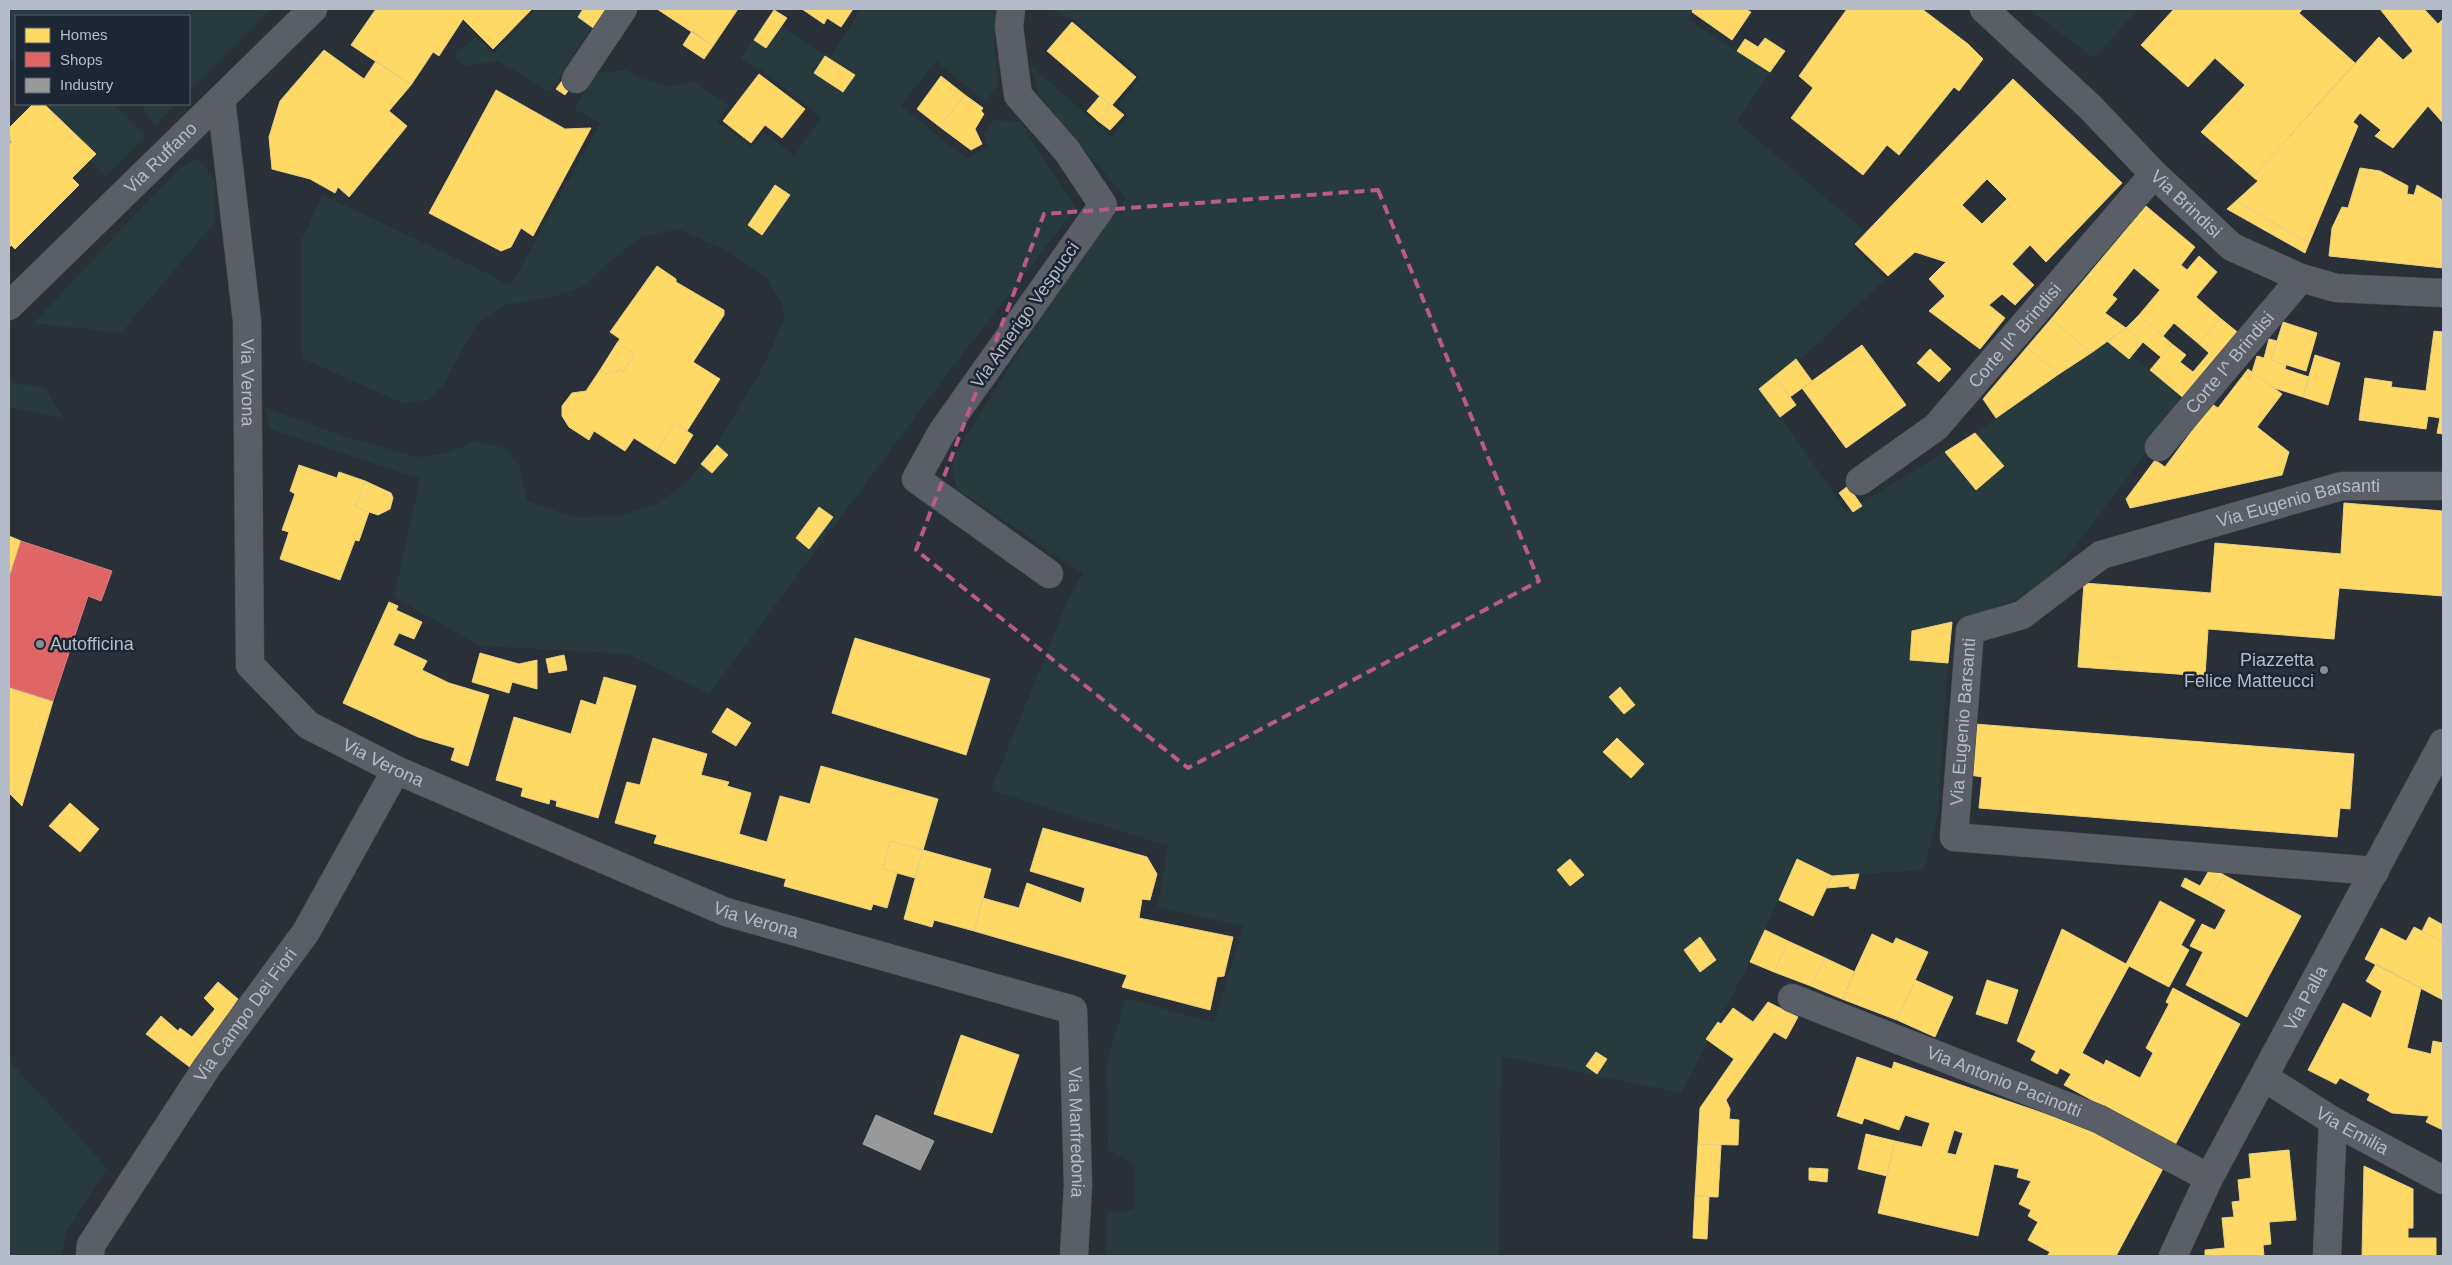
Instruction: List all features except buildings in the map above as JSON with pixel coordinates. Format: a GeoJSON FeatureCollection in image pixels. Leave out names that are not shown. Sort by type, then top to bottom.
{"type":"FeatureCollection","features":[{"type":"Feature","properties":{"kind":"street","name":"Via Ruffano"},"geometry":{"type":"LineString","coordinates":[[9,306],[312,9]]}},
{"type":"Feature","properties":{"kind":"street"},"geometry":{"type":"LineString","coordinates":[[576,79],[623,9]]}},
{"type":"Feature","properties":{"kind":"street","name":"Via Amerigo Vespucci"},"geometry":{"type":"LineString","coordinates":[[1011,9],[1009,27],[1018,95],[1067,150],[1103,205],[942,432],[916,479],[1049,574]]}},
{"type":"Feature","properties":{"kind":"street","name":"Via Brindisi"},"geometry":{"type":"LineString","coordinates":[[1984,9],[2089,106],[2154,174],[2232,247],[2301,278],[2336,288],[2443,293]]}},
{"type":"Feature","properties":{"kind":"street","name":"Via Verona"},"geometry":{"type":"LineString","coordinates":[[221,99],[247,321],[250,665],[308,725],[396,770],[726,912],[1073,1010]]}},
{"type":"Feature","properties":{"kind":"street","name":"Corte II^ Brindisi"},"geometry":{"type":"LineString","coordinates":[[1860,480],[1936,427],[2154,174]]}},
{"type":"Feature","properties":{"kind":"street","name":"Corte I^ Brindisi"},"geometry":{"type":"LineString","coordinates":[[2159,448],[2301,278]]}},
{"type":"Feature","properties":{"kind":"street","name":"Via Eugenio Barsanti"},"geometry":{"type":"LineString","coordinates":[[2375,871],[1954,837],[1970,630],[2022,615],[2101,556],[2342,486],[2443,486]]}},
{"type":"Feature","properties":{"kind":"street","name":"Via Palla"},"geometry":{"type":"LineString","coordinates":[[2173,1256],[2209,1178],[2265,1078],[2443,743]]}},
{"type":"Feature","properties":{"kind":"street","name":"Via Campo Dei Fiori"},"geometry":{"type":"LineString","coordinates":[[90,1256],[91,1245],[207,1067],[306,932],[396,770]]}},
{"type":"Feature","properties":{"kind":"street","name":"Via Antonio Pacinotti"},"geometry":{"type":"LineString","coordinates":[[1792,998],[2099,1119],[2209,1178]]}},
{"type":"Feature","properties":{"kind":"street","name":"Via Manfredonia"},"geometry":{"type":"LineString","coordinates":[[1073,1010],[1078,1185],[1074,1256]]}},
{"type":"Feature","properties":{"kind":"street","name":"Via Emilia"},"geometry":{"type":"LineString","coordinates":[[2265,1078],[2333,1121],[2443,1180]]}},
{"type":"Feature","properties":{"kind":"street"},"geometry":{"type":"LineString","coordinates":[[2327,1256],[2333,1121]]}},
{"type":"Feature","properties":{"kind":"highlighted area"},"geometry":{"type":"Polygon","coordinates":[[[1378,190],[1539,581],[1188,768],[916,550],[1044,214],[1378,190]]]}},
{"type":"Feature","properties":{"kind":"green space"},"geometry":{"type":"Polygon","coordinates":[[[9,9],[270,9],[190,89],[190,15],[15,15],[15,57],[9,60],[9,9]]]}},
{"type":"Feature","properties":{"kind":"green space"},"geometry":{"type":"Polygon","coordinates":[[[537,9],[603,9],[550,92],[498,61],[464,66],[454,57],[475,37],[494,53],[537,9]]]}},
{"type":"Feature","properties":{"kind":"green space"},"geometry":{"type":"Polygon","coordinates":[[[861,9],[996,9],[994,44],[998,84],[985,102],[936,61],[901,106],[967,159],[988,146],[983,133],[994,120],[1020,122],[1076,208],[948,373],[709,694],[628,654],[480,646],[394,597],[420,479],[270,429],[266,408],[346,437],[418,457],[447,453],[475,441],[504,448],[519,465],[527,501],[574,517],[619,516],[656,504],[687,483],[714,449],[764,365],[784,320],[783,305],[767,278],[725,250],[678,229],[642,237],[611,260],[584,286],[553,297],[505,305],[478,324],[444,384],[429,400],[402,403],[302,358],[302,239],[323,195],[491,275],[510,287],[600,123],[574,109],[596,73],[626,70],[634,76],[670,87],[692,81],[730,105],[717,122],[752,147],[765,132],[794,156],[821,117],[760,69],[740,59],[767,17],[830,58],[861,9]]]}},
{"type":"Feature","properties":{"kind":"green space"},"geometry":{"type":"Polygon","coordinates":[[[1051,9],[1693,9],[1688,20],[1770,72],[1737,122],[1863,230],[1852,245],[1885,280],[1765,393],[1846,512],[1945,452],[1976,490],[2004,466],[1975,433],[2107,341],[2132,355],[2186,400],[2048,582],[2015,599],[1983,612],[1912,631],[1910,660],[1948,663],[1938,812],[1924,870],[1832,876],[1797,860],[1750,962],[1681,1093],[1501,1056],[1499,1256],[1106,1256],[1107,1213],[1134,1210],[1135,1165],[1108,1150],[1107,1062],[1126,998],[1214,1023],[1243,926],[1158,907],[1168,846],[991,790],[1067,602],[1083,573],[956,488],[951,460],[1040,318],[1126,198],[1041,100],[1029,64],[1112,137],[1128,116],[1118,105],[1141,77],[1072,18],[1051,9]]]}},
{"type":"Feature","properties":{"kind":"green space"},"geometry":{"type":"Polygon","coordinates":[[[2029,9],[2138,9],[2094,58],[2029,9]]]}},
{"type":"Feature","properties":{"kind":"green space"},"geometry":{"type":"Polygon","coordinates":[[[38,105],[114,105],[145,136],[106,177],[38,105]]]}},
{"type":"Feature","properties":{"kind":"green space"},"geometry":{"type":"Polygon","coordinates":[[[142,105],[175,105],[155,126],[142,105]]]}},
{"type":"Feature","properties":{"kind":"green space"},"geometry":{"type":"Polygon","coordinates":[[[198,158],[215,180],[215,222],[121,333],[34,323],[179,168],[198,158]]]}},
{"type":"Feature","properties":{"kind":"green space"},"geometry":{"type":"Polygon","coordinates":[[[9,382],[46,388],[63,418],[9,407],[9,382]]]}},
{"type":"Feature","properties":{"kind":"green space"},"geometry":{"type":"Polygon","coordinates":[[[9,1060],[107,1168],[65,1234],[62,1256],[9,1256],[9,1060]]]}},
{"type":"Feature","properties":{"kind":"place","name":"Autofficina"},"geometry":{"type":"Point","coordinates":[40,644]}},
{"type":"Feature","properties":{"kind":"place","name":"Piazzetta Felice Matteucci"},"geometry":{"type":"Point","coordinates":[2324,670]}}]}
